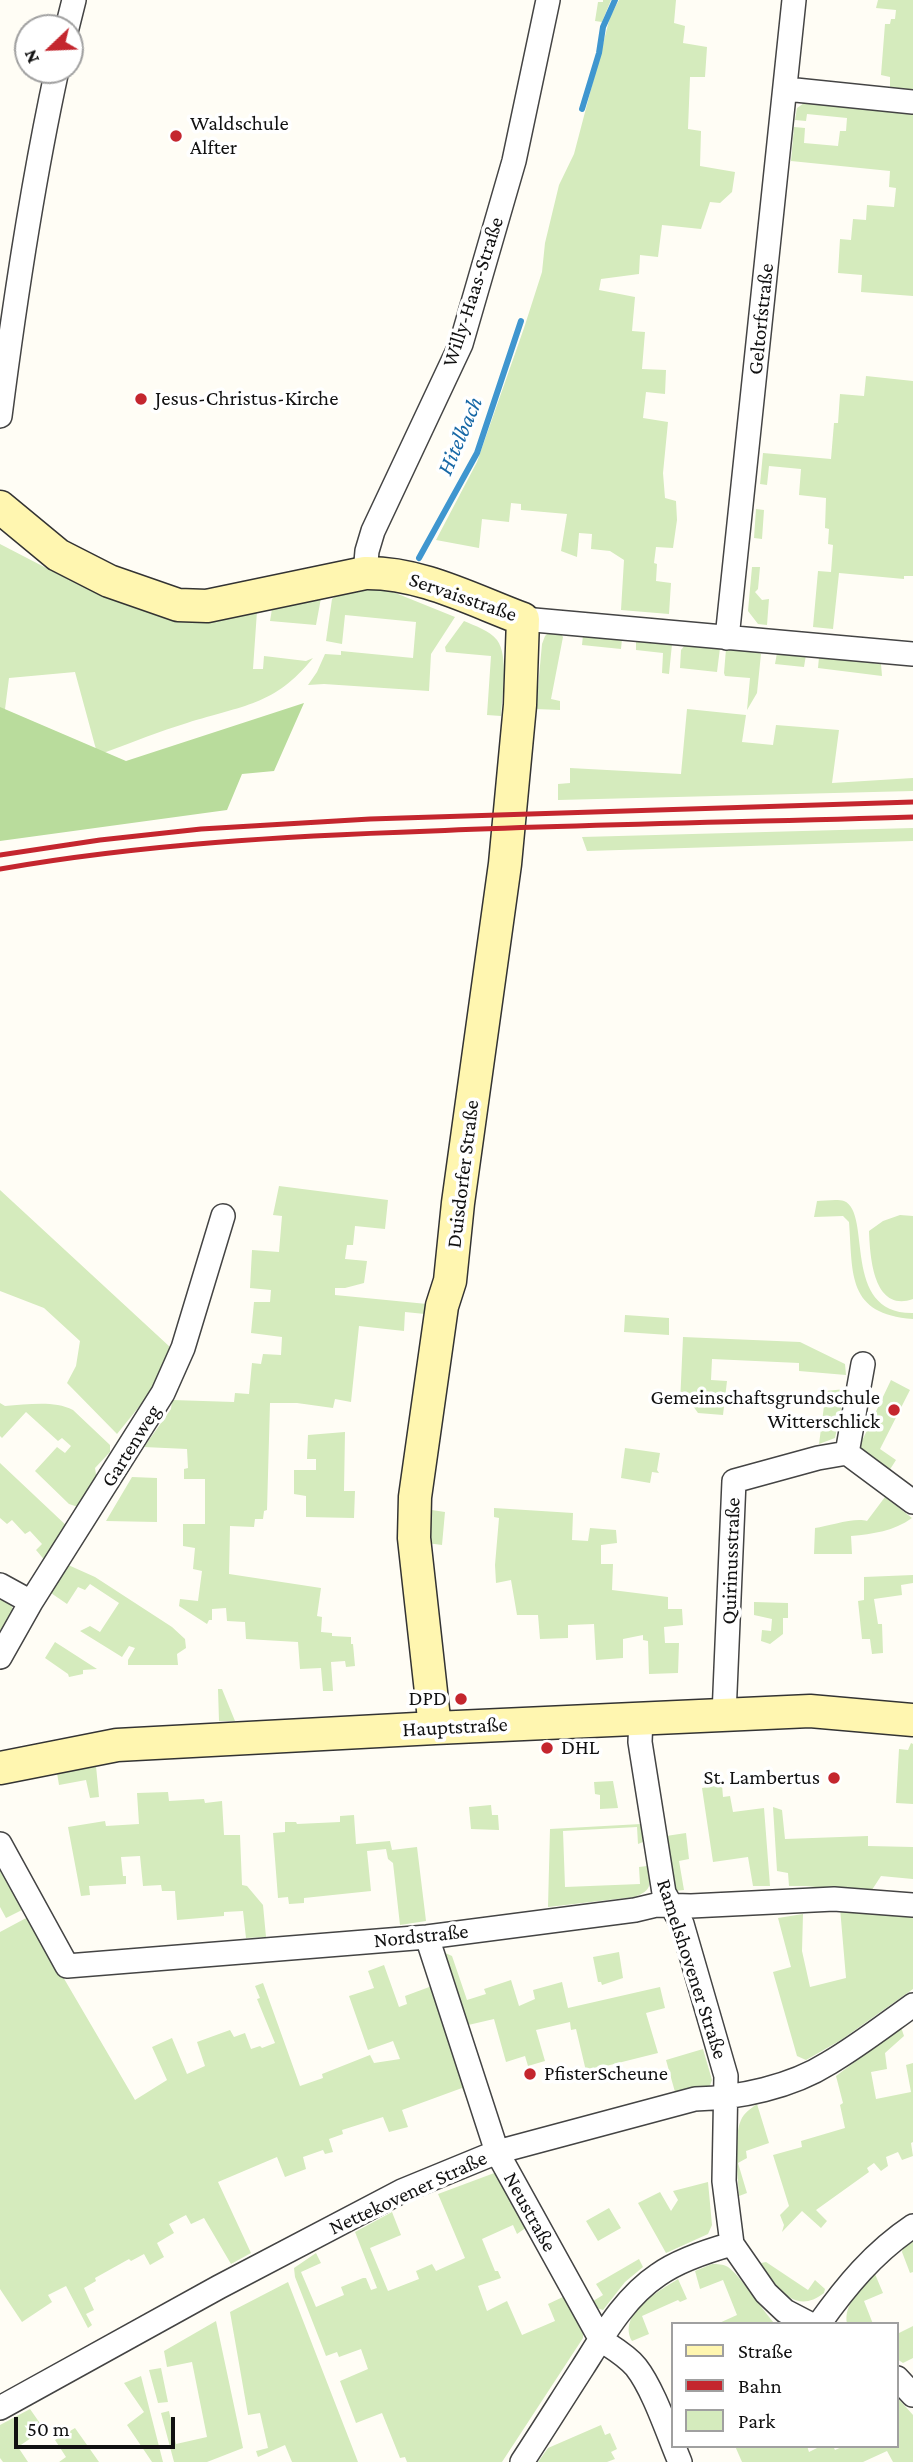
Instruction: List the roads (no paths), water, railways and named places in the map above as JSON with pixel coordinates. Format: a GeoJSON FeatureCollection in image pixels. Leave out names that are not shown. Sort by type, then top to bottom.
{"type":"FeatureCollection","features":[{"type":"Feature","properties":{"kind":"street","name":"Willy-Haas-Straße"},"geometry":{"type":"LineString","coordinates":[[365,573],[367,551],[373,531],[461,344],[513,161],[548,0]]}},
{"type":"Feature","properties":{"kind":"street","name":"Geltorfstraße"},"geometry":{"type":"LineString","coordinates":[[727,639],[794,0]]}},
{"type":"Feature","properties":{"kind":"street"},"geometry":{"type":"LineString","coordinates":[[0,416],[21,258],[35,172],[54,84]]}},
{"type":"Feature","properties":{"kind":"street"},"geometry":{"type":"LineString","coordinates":[[786,89],[913,102]]}},
{"type":"Feature","properties":{"kind":"street","name":"Servaisstraße"},"geometry":{"type":"LineString","coordinates":[[0,507],[58,555],[109,581],[178,605],[207,606],[365,573],[388,573],[413,578],[523,619],[913,654]]}},
{"type":"Feature","properties":{"kind":"street","name":"Duisdorfer Straße"},"geometry":{"type":"LineString","coordinates":[[435,1728],[414,1538],[415,1497],[442,1306],[450,1281],[458,1203],[505,864],[520,705],[523,619]]}},
{"type":"Feature","properties":{"kind":"street","name":"Gartenweg"},"geometry":{"type":"LineString","coordinates":[[0,1657],[30,1602],[163,1393],[183,1348],[223,1216]]}},
{"type":"Feature","properties":{"kind":"street"},"geometry":{"type":"LineString","coordinates":[[863,1364],[847,1453],[913,1502]]}},
{"type":"Feature","properties":{"kind":"street","name":"Quirinusstraße"},"geometry":{"type":"LineString","coordinates":[[724,1714],[734,1481],[818,1458],[847,1453]]}},
{"type":"Feature","properties":{"kind":"street"},"geometry":{"type":"LineString","coordinates":[[0,1585],[30,1602]]}},
{"type":"Feature","properties":{"kind":"street","name":"Hauptstraße"},"geometry":{"type":"LineString","coordinates":[[0,1768],[117,1745],[641,1717],[810,1711],[913,1720]]}},
{"type":"Feature","properties":{"kind":"street","name":"Ramelshovener Straße"},"geometry":{"type":"LineString","coordinates":[[641,1717],[640,1742],[664,1893],[682,1924],[726,2076],[724,2181],[732,2244]]}},
{"type":"Feature","properties":{"kind":"street","name":"Nordstraße"},"geometry":{"type":"LineString","coordinates":[[0,1844],[66,1966],[427,1937],[656,1905],[834,1899],[913,1905]]}},
{"type":"Feature","properties":{"kind":"street","name":"Neustraße"},"geometry":{"type":"LineString","coordinates":[[427,1937],[497,2152],[601,2340],[636,2367],[646,2383],[671,2441]]}},
{"type":"Feature","properties":{"kind":"street","name":"Nettekovener Straße"},"geometry":{"type":"LineString","coordinates":[[0,2407],[376,2204],[497,2152],[695,2099],[726,2098],[785,2082],[820,2068],[913,2005]]}},
{"type":"Feature","properties":{"kind":"street"},"geometry":{"type":"LineString","coordinates":[[820,2322],[844,2288],[861,2270],[887,2245],[913,2227]]}},
{"type":"Feature","properties":{"kind":"street"},"geometry":{"type":"LineString","coordinates":[[522,2462],[627,2304],[658,2274],[677,2264],[732,2244],[766,2293],[785,2311],[806,2322]]}},
{"type":"Feature","properties":{"kind":"street"},"geometry":{"type":"LineString","coordinates":[[899,2380],[913,2395]]}},
{"type":"Feature","properties":{"kind":"waterway","name":"Hitelbach"},"geometry":{"type":"LineString","coordinates":[[582,109],[599,53],[603,27],[615,0]]}},
{"type":"Feature","properties":{"kind":"waterway","name":"Hitelbach"},"geometry":{"type":"LineString","coordinates":[[419,558],[477,453],[521,321]]}},
{"type":"Feature","properties":{"kind":"railway"},"geometry":{"type":"LineString","coordinates":[[0,855],[201,829],[370,819],[913,802]]}},
{"type":"Feature","properties":{"kind":"railway"},"geometry":{"type":"LineString","coordinates":[[0,869],[107,853],[215,842],[552,827],[913,817]]}},
{"type":"Feature","properties":{"kind":"place","name":"Waldschule Alfter"},"geometry":{"type":"Point","coordinates":[176,136]}},
{"type":"Feature","properties":{"kind":"place","name":"Jesus-Christus-Kirche"},"geometry":{"type":"Point","coordinates":[141,399]}},
{"type":"Feature","properties":{"kind":"place","name":"Gemeinschaftsgrundschule Witterschlick"},"geometry":{"type":"Point","coordinates":[894,1410]}},
{"type":"Feature","properties":{"kind":"place","name":"DPD"},"geometry":{"type":"Point","coordinates":[461,1699]}},
{"type":"Feature","properties":{"kind":"place","name":"DHL"},"geometry":{"type":"Point","coordinates":[547,1748]}},
{"type":"Feature","properties":{"kind":"place","name":"St. Lambertus"},"geometry":{"type":"Point","coordinates":[834,1778]}},
{"type":"Feature","properties":{"kind":"place","name":"PfisterScheune"},"geometry":{"type":"Point","coordinates":[530,2074]}}]}
